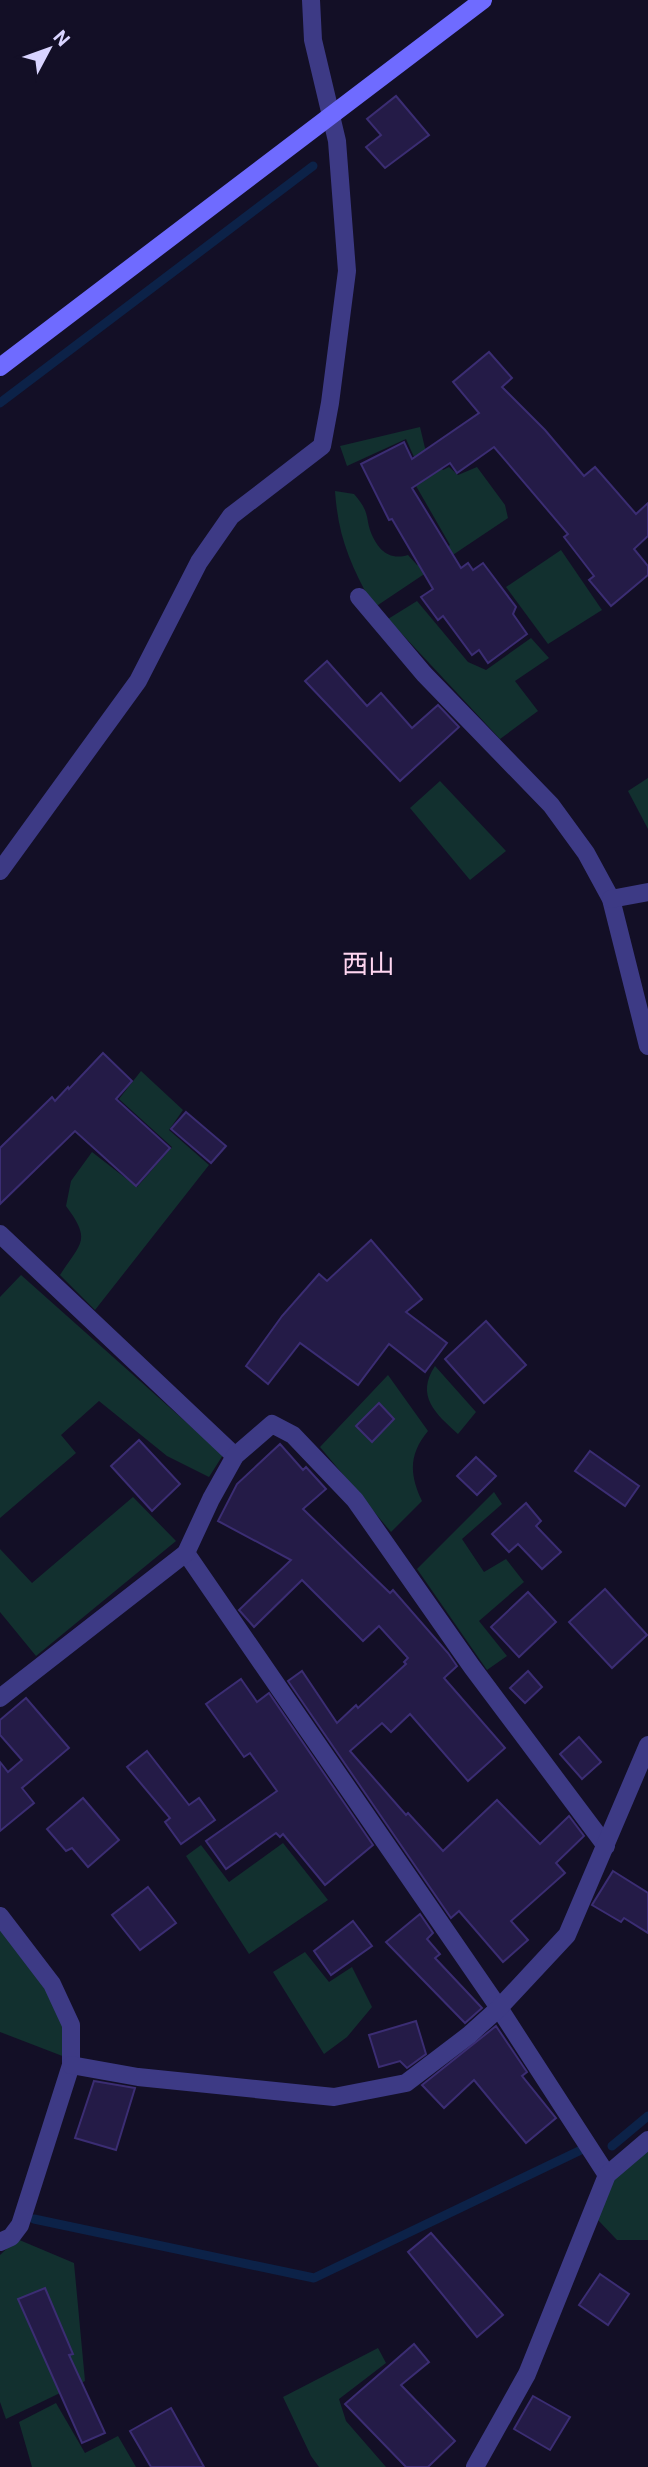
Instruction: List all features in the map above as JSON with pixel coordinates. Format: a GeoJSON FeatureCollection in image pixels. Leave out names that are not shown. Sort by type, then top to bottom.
{"type":"FeatureCollection","features":[{"type":"Feature","properties":{"kind":"street"},"geometry":{"type":"LineString","coordinates":[[0,871],[138,681],[199,562],[231,516],[322,446],[347,271],[337,141],[313,40],[311,0]]}},
{"type":"Feature","properties":{"kind":"street"},"geometry":{"type":"LineString","coordinates":[[0,367],[483,0]]}},
{"type":"Feature","properties":{"kind":"street"},"geometry":{"type":"LineString","coordinates":[[359,597],[424,674],[551,805],[586,853],[611,899],[648,1046]]}},
{"type":"Feature","properties":{"kind":"street"},"geometry":{"type":"LineString","coordinates":[[611,899],[648,892]]}},
{"type":"Feature","properties":{"kind":"street"},"geometry":{"type":"LineString","coordinates":[[0,1234],[235,1456]]}},
{"type":"Feature","properties":{"kind":"street"},"geometry":{"type":"LineString","coordinates":[[0,1698],[186,1553],[235,1456],[272,1424],[293,1435],[355,1500],[472,1667],[606,1846]]}},
{"type":"Feature","properties":{"kind":"street"},"geometry":{"type":"LineString","coordinates":[[186,1553],[499,2008],[607,2175]]}},
{"type":"Feature","properties":{"kind":"street"},"geometry":{"type":"LineString","coordinates":[[71,2065],[138,2077],[334,2097],[406,2083],[469,2035],[499,2008],[567,1935],[648,1745]]}},
{"type":"Feature","properties":{"kind":"street"},"geometry":{"type":"LineString","coordinates":[[0,1916],[52,1984],[71,2025],[71,2065],[20,2225],[11,2237],[0,2242]]}},
{"type":"Feature","properties":{"kind":"street"},"geometry":{"type":"LineString","coordinates":[[475,2467],[527,2374],[607,2175],[648,2140]]}},
{"type":"Feature","properties":{"kind":"green space"},"geometry":{"type":"Polygon","coordinates":[[[420,427],[425,448],[443,470],[449,467],[458,475],[477,467],[505,505],[508,518],[378,605],[372,604],[346,549],[335,491],[354,494],[364,508],[376,543],[389,555],[408,555],[417,565],[450,545],[408,472],[418,466],[406,439],[347,466],[340,446],[420,427]]]}},
{"type":"Feature","properties":{"kind":"green space"},"geometry":{"type":"Polygon","coordinates":[[[561,550],[602,610],[548,644],[506,587],[561,550]]]}},
{"type":"Feature","properties":{"kind":"green space"},"geometry":{"type":"Polygon","coordinates":[[[417,601],[468,662],[486,670],[531,638],[549,658],[515,681],[538,711],[500,739],[388,619],[417,601]]]}},
{"type":"Feature","properties":{"kind":"green space"},"geometry":{"type":"Polygon","coordinates":[[[648,778],[648,829],[628,791],[648,778]]]}},
{"type":"Feature","properties":{"kind":"green space"},"geometry":{"type":"Polygon","coordinates":[[[440,781],[506,851],[470,880],[410,808],[440,781]]]}},
{"type":"Feature","properties":{"kind":"green space"},"geometry":{"type":"Polygon","coordinates":[[[141,1071],[183,1110],[169,1130],[209,1165],[95,1310],[60,1275],[81,1241],[79,1227],[66,1206],[71,1181],[92,1152],[137,1187],[172,1147],[119,1099],[141,1071]]]}},
{"type":"Feature","properties":{"kind":"green space"},"geometry":{"type":"Polygon","coordinates":[[[21,1275],[223,1455],[209,1477],[167,1456],[99,1401],[61,1435],[76,1453],[0,1518],[0,1297],[21,1275]]]}},
{"type":"Feature","properties":{"kind":"green space"},"geometry":{"type":"Polygon","coordinates":[[[435,1366],[476,1412],[458,1434],[431,1404],[427,1386],[435,1366]]]}},
{"type":"Feature","properties":{"kind":"green space"},"geometry":{"type":"Polygon","coordinates":[[[388,1375],[428,1431],[417,1448],[413,1464],[415,1482],[422,1501],[391,1532],[320,1447],[388,1375]]]}},
{"type":"Feature","properties":{"kind":"green space"},"geometry":{"type":"Polygon","coordinates":[[[494,1492],[502,1504],[462,1539],[484,1572],[506,1559],[524,1582],[479,1621],[507,1656],[487,1670],[417,1569],[494,1492]]]}},
{"type":"Feature","properties":{"kind":"green space"},"geometry":{"type":"Polygon","coordinates":[[[133,1497],[176,1541],[36,1656],[0,1612],[0,1549],[32,1583],[133,1497]]]}},
{"type":"Feature","properties":{"kind":"green space"},"geometry":{"type":"Polygon","coordinates":[[[283,1843],[328,1900],[249,1954],[186,1856],[201,1845],[229,1882],[283,1843]]]}},
{"type":"Feature","properties":{"kind":"green space"},"geometry":{"type":"Polygon","coordinates":[[[0,1927],[47,1987],[65,2026],[65,2057],[0,2032],[0,1927]]]}},
{"type":"Feature","properties":{"kind":"green space"},"geometry":{"type":"Polygon","coordinates":[[[305,1952],[329,1982],[352,1967],[372,2007],[347,2037],[324,2054],[273,1972],[305,1952]]]}},
{"type":"Feature","properties":{"kind":"green space"},"geometry":{"type":"Polygon","coordinates":[[[648,2148],[648,2240],[617,2240],[598,2220],[612,2177],[648,2148]]]}},
{"type":"Feature","properties":{"kind":"green space"},"geometry":{"type":"Polygon","coordinates":[[[17,2239],[74,2263],[85,2381],[6,2419],[0,2402],[0,2255],[17,2239]]]}},
{"type":"Feature","properties":{"kind":"green space"},"geometry":{"type":"Polygon","coordinates":[[[378,2348],[386,2363],[339,2399],[346,2421],[386,2467],[319,2467],[283,2397],[378,2348]]]}},
{"type":"Feature","properties":{"kind":"green space"},"geometry":{"type":"Polygon","coordinates":[[[56,2403],[85,2453],[118,2436],[136,2467],[32,2467],[19,2422],[56,2403]]]}},
{"type":"Feature","properties":{"kind":"building"},"geometry":{"type":"Polygon","coordinates":[[[396,96],[429,135],[385,168],[366,147],[381,135],[367,119],[396,96]]]}},
{"type":"Feature","properties":{"kind":"building"},"geometry":{"type":"Polygon","coordinates":[[[489,352],[512,378],[502,387],[545,430],[584,476],[595,467],[636,514],[648,503],[648,536],[634,549],[648,566],[648,575],[611,606],[589,580],[594,576],[564,537],[568,534],[494,447],[457,473],[450,463],[412,488],[461,568],[468,563],[473,570],[483,563],[516,607],[513,614],[527,634],[488,663],[479,650],[472,655],[443,616],[438,620],[421,597],[433,589],[392,519],[389,520],[361,464],[404,442],[412,459],[479,413],[453,382],[489,352]]]}},
{"type":"Feature","properties":{"kind":"building"},"geometry":{"type":"Polygon","coordinates":[[[327,661],[367,706],[381,693],[412,728],[438,705],[459,727],[400,781],[305,681],[327,661]]]}},
{"type":"Feature","properties":{"kind":"building"},"geometry":{"type":"Polygon","coordinates":[[[103,1053],[132,1081],[116,1099],[170,1148],[136,1186],[75,1131],[0,1204],[0,1148],[52,1097],[55,1101],[68,1087],[69,1089],[103,1053]]]}},
{"type":"Feature","properties":{"kind":"building"},"geometry":{"type":"Polygon","coordinates":[[[186,1112],[226,1146],[211,1163],[171,1129],[186,1112]]]}},
{"type":"Feature","properties":{"kind":"building"},"geometry":{"type":"Polygon","coordinates":[[[371,1240],[422,1299],[406,1312],[447,1343],[425,1372],[389,1344],[358,1385],[300,1343],[268,1384],[246,1366],[282,1316],[319,1274],[327,1281],[371,1240]]]}},
{"type":"Feature","properties":{"kind":"building"},"geometry":{"type":"Polygon","coordinates":[[[486,1321],[526,1365],[484,1403],[445,1359],[486,1321]]]}},
{"type":"Feature","properties":{"kind":"building"},"geometry":{"type":"Polygon","coordinates":[[[379,1403],[394,1419],[372,1442],[356,1426],[379,1403]]]}},
{"type":"Feature","properties":{"kind":"building"},"geometry":{"type":"Polygon","coordinates":[[[139,1440],[180,1484],[152,1511],[111,1466],[139,1440]]]}},
{"type":"Feature","properties":{"kind":"building"},"geometry":{"type":"Polygon","coordinates":[[[280,1444],[303,1470],[306,1467],[326,1489],[303,1509],[390,1593],[393,1590],[448,1653],[457,1666],[444,1678],[505,1748],[468,1781],[410,1714],[391,1732],[382,1723],[350,1751],[406,1815],[408,1813],[443,1851],[497,1800],[540,1844],[569,1816],[584,1836],[556,1863],[565,1873],[511,1921],[528,1940],[503,1962],[459,1911],[451,1918],[288,1681],[302,1671],[337,1723],[356,1705],[358,1708],[406,1664],[404,1662],[408,1658],[379,1626],[363,1641],[302,1580],[254,1627],[239,1610],[291,1560],[218,1521],[237,1484],[280,1444]]]}},
{"type":"Feature","properties":{"kind":"building"},"geometry":{"type":"Polygon","coordinates":[[[590,1451],[639,1486],[625,1506],[575,1471],[590,1451]]]}},
{"type":"Feature","properties":{"kind":"building"},"geometry":{"type":"Polygon","coordinates":[[[476,1457],[496,1476],[477,1495],[457,1476],[476,1457]]]}},
{"type":"Feature","properties":{"kind":"building"},"geometry":{"type":"Polygon","coordinates":[[[526,1503],[541,1521],[536,1526],[561,1552],[542,1569],[518,1544],[509,1552],[492,1534],[526,1503]]]}},
{"type":"Feature","properties":{"kind":"building"},"geometry":{"type":"Polygon","coordinates":[[[605,1589],[647,1635],[612,1668],[569,1622],[605,1589]]]}},
{"type":"Feature","properties":{"kind":"building"},"geometry":{"type":"Polygon","coordinates":[[[528,1592],[556,1622],[519,1657],[491,1627],[528,1592]]]}},
{"type":"Feature","properties":{"kind":"building"},"geometry":{"type":"Polygon","coordinates":[[[528,1671],[542,1687],[525,1703],[510,1688],[528,1671]]]}},
{"type":"Feature","properties":{"kind":"building"},"geometry":{"type":"Polygon","coordinates":[[[241,1679],[257,1702],[269,1693],[373,1845],[325,1885],[283,1834],[280,1837],[276,1833],[226,1869],[206,1841],[277,1791],[250,1753],[244,1757],[206,1704],[241,1679]]]}},
{"type":"Feature","properties":{"kind":"building"},"geometry":{"type":"Polygon","coordinates":[[[26,1698],[69,1748],[22,1788],[34,1803],[0,1831],[0,1762],[8,1772],[22,1760],[0,1735],[0,1720],[26,1698]]]}},
{"type":"Feature","properties":{"kind":"building"},"geometry":{"type":"Polygon","coordinates":[[[579,1737],[601,1762],[582,1779],[560,1754],[579,1737]]]}},
{"type":"Feature","properties":{"kind":"building"},"geometry":{"type":"Polygon","coordinates":[[[147,1751],[189,1805],[199,1798],[215,1820],[181,1844],[165,1822],[170,1818],[127,1767],[147,1751]]]}},
{"type":"Feature","properties":{"kind":"building"},"geometry":{"type":"Polygon","coordinates":[[[83,1798],[119,1840],[88,1867],[72,1848],[66,1851],[47,1829],[83,1798]]]}},
{"type":"Feature","properties":{"kind":"building"},"geometry":{"type":"Polygon","coordinates":[[[613,1871],[648,1893],[648,1933],[624,1918],[621,1922],[592,1905],[613,1871]]]}},
{"type":"Feature","properties":{"kind":"building"},"geometry":{"type":"Polygon","coordinates":[[[148,1887],[176,1923],[140,1950],[112,1915],[148,1887]]]}},
{"type":"Feature","properties":{"kind":"building"},"geometry":{"type":"Polygon","coordinates":[[[420,1914],[433,1933],[427,1939],[440,1954],[435,1958],[482,2008],[465,2023],[386,1942],[420,1914]]]}},
{"type":"Feature","properties":{"kind":"building"},"geometry":{"type":"Polygon","coordinates":[[[353,1921],[372,1946],[331,1975],[314,1951],[353,1921]]]}},
{"type":"Feature","properties":{"kind":"building"},"geometry":{"type":"Polygon","coordinates":[[[416,2021],[426,2054],[407,2068],[400,2061],[379,2067],[369,2035],[416,2021]]]}},
{"type":"Feature","properties":{"kind":"building"},"geometry":{"type":"Polygon","coordinates":[[[496,2026],[527,2072],[522,2076],[556,2118],[526,2143],[474,2080],[444,2108],[422,2085],[496,2026]]]}},
{"type":"Feature","properties":{"kind":"building"},"geometry":{"type":"Polygon","coordinates":[[[94,2081],[135,2088],[116,2150],[75,2138],[94,2081]]]}},
{"type":"Feature","properties":{"kind":"building"},"geometry":{"type":"Polygon","coordinates":[[[431,2233],[503,2315],[477,2337],[408,2252],[431,2233]]]}},
{"type":"Feature","properties":{"kind":"building"},"geometry":{"type":"Polygon","coordinates":[[[600,2274],[629,2294],[608,2325],[579,2305],[600,2274]]]}},
{"type":"Feature","properties":{"kind":"building"},"geometry":{"type":"Polygon","coordinates":[[[45,2288],[73,2354],[69,2355],[105,2433],[82,2443],[18,2299],[45,2288]]]}},
{"type":"Feature","properties":{"kind":"building"},"geometry":{"type":"Polygon","coordinates":[[[414,2344],[429,2362],[401,2385],[455,2441],[428,2467],[406,2467],[345,2404],[414,2344]]]}},
{"type":"Feature","properties":{"kind":"building"},"geometry":{"type":"Polygon","coordinates":[[[533,2396],[570,2417],[550,2450],[514,2429],[533,2396]]]}},
{"type":"Feature","properties":{"kind":"building"},"geometry":{"type":"Polygon","coordinates":[[[171,2408],[204,2467],[151,2467],[130,2431],[171,2408]]]}},
{"type":"Feature","properties":{"kind":"waterway"},"geometry":{"type":"LineString","coordinates":[[0,403],[313,166]]}},
{"type":"Feature","properties":{"kind":"waterway"},"geometry":{"type":"LineString","coordinates":[[612,2146],[648,2116]]}},
{"type":"Feature","properties":{"kind":"waterway"},"geometry":{"type":"LineString","coordinates":[[34,2219],[314,2278],[581,2150]]}},
{"type":"Feature","properties":{"kind":"district","name":"西山"},"geometry":{"type":"Point","coordinates":[368,964]}}]}
